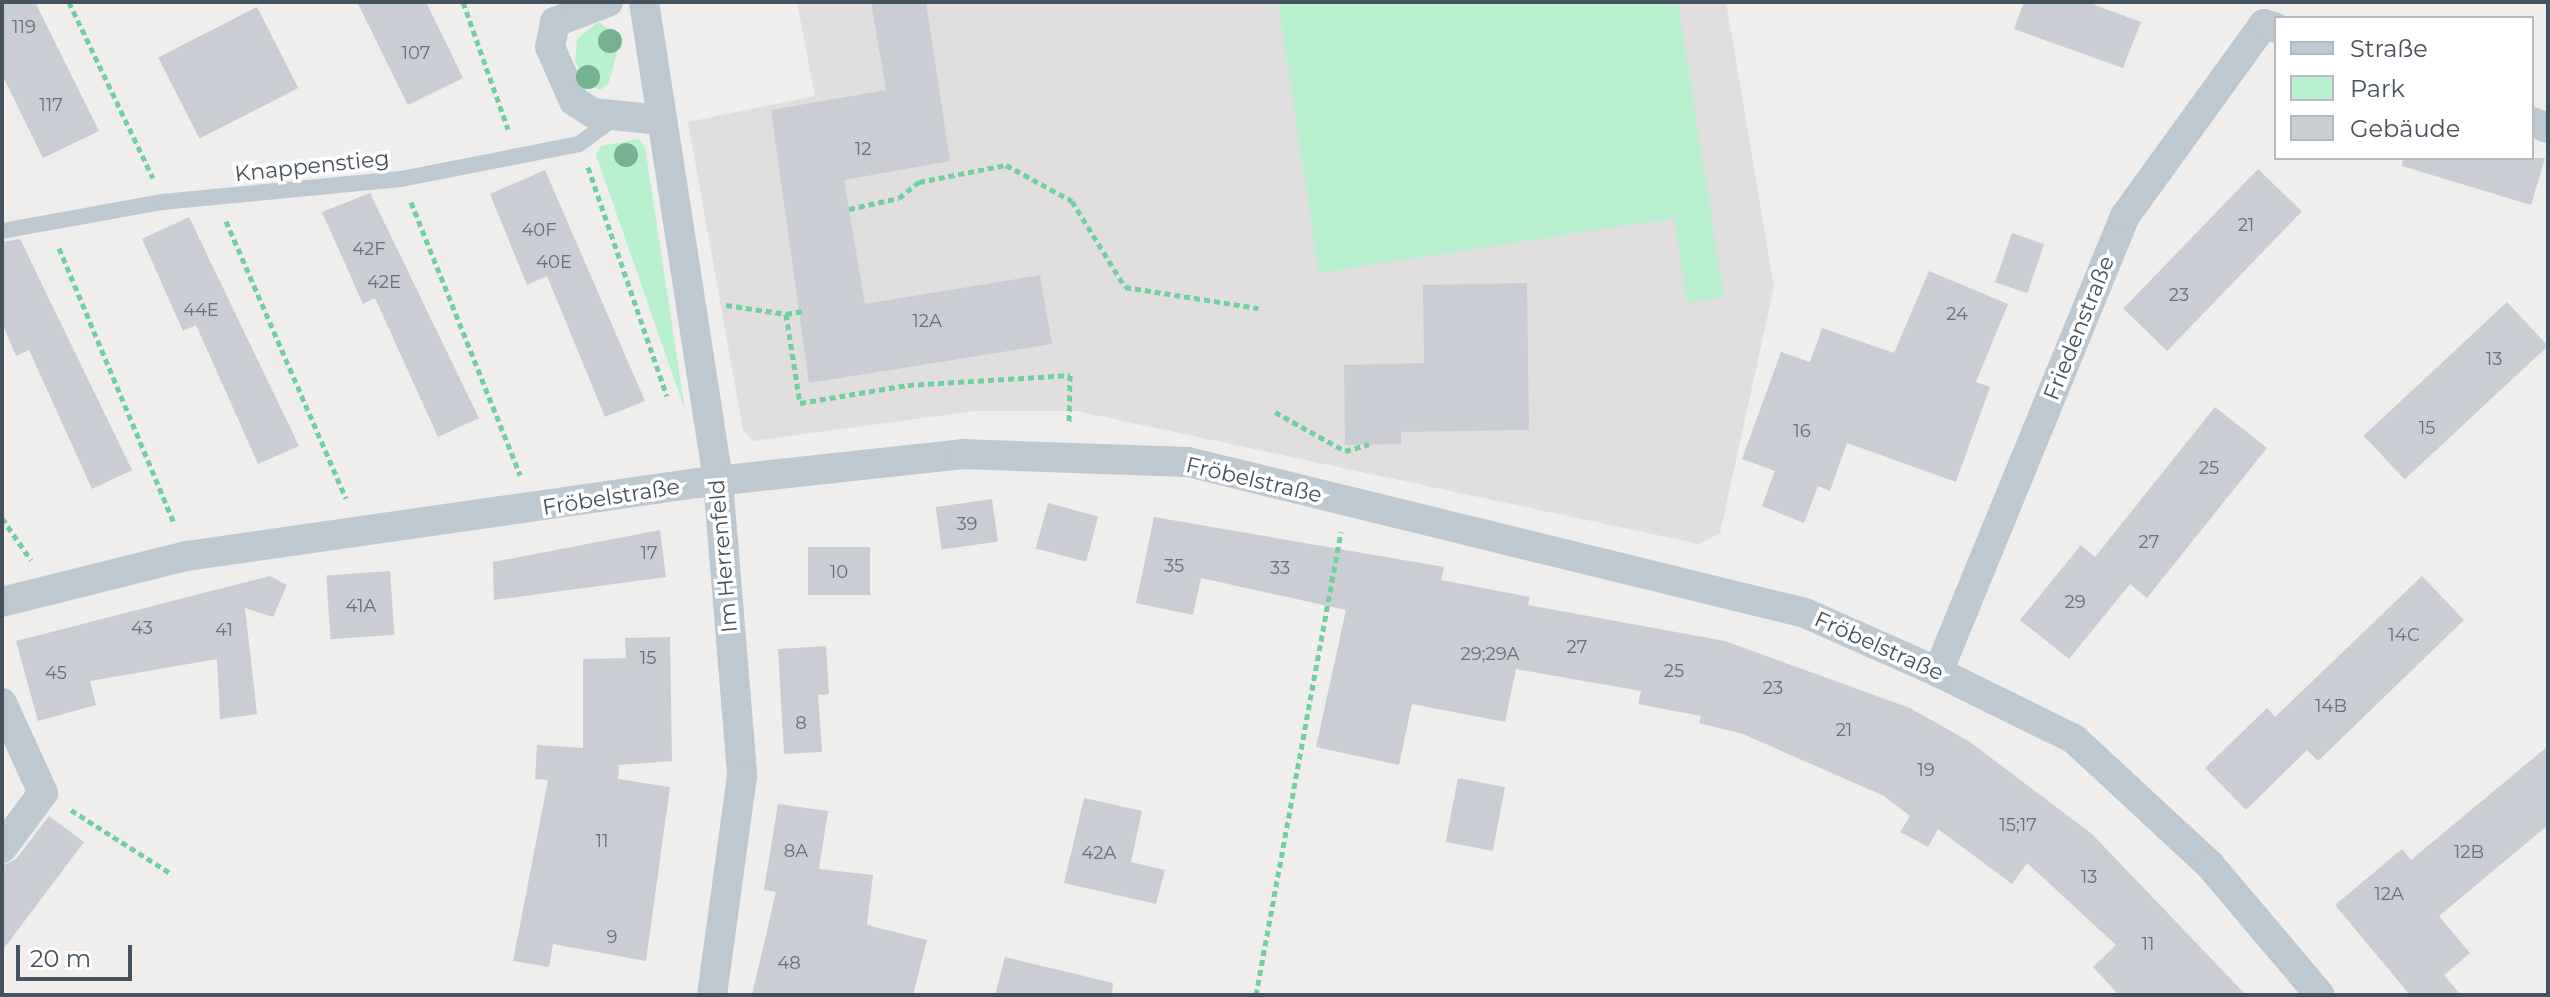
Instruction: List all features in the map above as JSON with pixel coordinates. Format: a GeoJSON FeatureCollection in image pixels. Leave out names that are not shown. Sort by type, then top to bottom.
{"type":"FeatureCollection","features":[{"type":"Feature","properties":{"kind":"street"},"geometry":{"type":"LineString","coordinates":[[608,2],[555,22],[550,47],[574,101],[617,116],[662,120]]}},
{"type":"Feature","properties":{"kind":"street","name":"Im Herrenfeld"},"geometry":{"type":"LineString","coordinates":[[644,2],[718,481],[742,776],[712,995]]}},
{"type":"Feature","properties":{"kind":"street","name":"Friedenstraße"},"geometry":{"type":"LineString","coordinates":[[1938,672],[2125,216],[2270,26]]}},
{"type":"Feature","properties":{"kind":"street","name":"Fröbelstraße"},"geometry":{"type":"LineString","coordinates":[[2,602],[48,585],[187,556],[362,535],[718,481],[962,454],[1188,462],[1805,613],[1938,672],[2074,739],[2210,865],[2320,995]]}},
{"type":"Feature","properties":{"kind":"street"},"geometry":{"type":"LineString","coordinates":[[2,703],[43,793],[2,848]]}},
{"type":"Feature","properties":{"kind":"lane","name":"Knappenstieg"},"geometry":{"type":"LineString","coordinates":[[2,231],[162,202],[401,179],[579,144],[617,116]]}},
{"type":"Feature","properties":{"kind":"path"},"geometry":{"type":"LineString","coordinates":[[69,2],[162,202]]}},
{"type":"Feature","properties":{"kind":"path"},"geometry":{"type":"LineString","coordinates":[[463,2],[516,156]]}},
{"type":"Feature","properties":{"kind":"path"},"geometry":{"type":"LineString","coordinates":[[579,144],[671,409]]}},
{"type":"Feature","properties":{"kind":"path"},"geometry":{"type":"LineString","coordinates":[[849,209],[899,198],[919,182],[1006,165],[1072,201],[1125,287],[1258,308]]}},
{"type":"Feature","properties":{"kind":"path"},"geometry":{"type":"LineString","coordinates":[[401,179],[534,509]]}},
{"type":"Feature","properties":{"kind":"path"},"geometry":{"type":"LineString","coordinates":[[216,198],[362,535]]}},
{"type":"Feature","properties":{"kind":"path"},"geometry":{"type":"LineString","coordinates":[[47,221],[187,556]]}},
{"type":"Feature","properties":{"kind":"path"},"geometry":{"type":"LineString","coordinates":[[690,300],[786,314],[803,311]]}},
{"type":"Feature","properties":{"kind":"path"},"geometry":{"type":"LineString","coordinates":[[786,314],[800,403],[908,385],[1070,375],[1069,411]]}},
{"type":"Feature","properties":{"kind":"path"},"geometry":{"type":"LineString","coordinates":[[1275,412],[1345,451],[1369,444]]}},
{"type":"Feature","properties":{"kind":"path"},"geometry":{"type":"LineString","coordinates":[[1256,995],[1347,503]]}},
{"type":"Feature","properties":{"kind":"path"},"geometry":{"type":"LineString","coordinates":[[2,518],[48,585]]}},
{"type":"Feature","properties":{"kind":"path"},"geometry":{"type":"LineString","coordinates":[[43,793],[172,874]]}},
{"type":"Feature","properties":{"kind":"shaded area"},"geometry":{"type":"Polygon","coordinates":[[[797,2],[1726,2],[1774,287],[1720,533],[1699,544],[1076,411],[975,411],[753,441],[743,430],[688,122],[815,96],[797,2]]]}},
{"type":"Feature","properties":{"kind":"green space"},"geometry":{"type":"Polygon","coordinates":[[[1278,2],[1678,2],[1724,297],[1687,303],[1674,218],[1319,273],[1278,2]]]}},
{"type":"Feature","properties":{"kind":"green space"},"geometry":{"type":"Polygon","coordinates":[[[598,22],[621,37],[609,83],[600,90],[587,84],[575,62],[577,39],[598,22]]]}},
{"type":"Feature","properties":{"kind":"green space"},"geometry":{"type":"Polygon","coordinates":[[[639,139],[645,147],[685,410],[596,155],[601,146],[639,139]]]}},
{"type":"Feature","properties":{"kind":"building"},"geometry":{"type":"Polygon","coordinates":[[[2,2],[35,2],[99,131],[43,158],[2,75],[2,2]]]}},
{"type":"Feature","properties":{"kind":"building"},"geometry":{"type":"Polygon","coordinates":[[[357,2],[426,2],[463,78],[408,105],[357,2]]]}},
{"type":"Feature","properties":{"kind":"building"},"geometry":{"type":"Polygon","coordinates":[[[871,2],[926,2],[950,161],[844,180],[865,304],[1040,275],[1052,344],[809,383],[771,110],[886,90],[871,2]]]}},
{"type":"Feature","properties":{"kind":"building"},"geometry":{"type":"Polygon","coordinates":[[[2024,2],[2087,2],[2141,22],[2123,68],[2014,29],[2024,2]]]}},
{"type":"Feature","properties":{"kind":"building"},"geometry":{"type":"Polygon","coordinates":[[[257,7],[298,88],[199,138],[158,57],[257,7]]]}},
{"type":"Feature","properties":{"kind":"building"},"geometry":{"type":"Polygon","coordinates":[[[2545,158],[2531,205],[2402,166],[2403,160],[2545,158]]]}},
{"type":"Feature","properties":{"kind":"building"},"geometry":{"type":"Polygon","coordinates":[[[2258,169],[2302,211],[2167,351],[2123,309],[2258,169]]]}},
{"type":"Feature","properties":{"kind":"building"},"geometry":{"type":"Polygon","coordinates":[[[545,170],[645,401],[605,417],[547,276],[527,285],[490,194],[545,170]]]}},
{"type":"Feature","properties":{"kind":"building"},"geometry":{"type":"Polygon","coordinates":[[[370,193],[479,418],[438,437],[375,298],[363,304],[322,212],[370,193]]]}},
{"type":"Feature","properties":{"kind":"building"},"geometry":{"type":"Polygon","coordinates":[[[189,217],[299,446],[258,464],[196,325],[183,331],[142,239],[189,217]]]}},
{"type":"Feature","properties":{"kind":"building"},"geometry":{"type":"Polygon","coordinates":[[[2012,233],[2044,244],[2027,293],[1995,282],[2012,233]]]}},
{"type":"Feature","properties":{"kind":"building"},"geometry":{"type":"Polygon","coordinates":[[[20,239],[132,470],[92,489],[29,350],[16,356],[2,323],[2,242],[20,239]]]}},
{"type":"Feature","properties":{"kind":"building"},"geometry":{"type":"Polygon","coordinates":[[[1929,271],[2008,304],[1976,382],[1990,387],[1956,482],[1847,443],[1830,491],[1818,486],[1804,523],[1762,506],[1775,471],[1742,459],[1781,352],[1810,362],[1822,328],[1894,353],[1929,271]]]}},
{"type":"Feature","properties":{"kind":"building"},"geometry":{"type":"Polygon","coordinates":[[[1527,283],[1529,430],[1401,432],[1401,444],[1345,445],[1344,365],[1424,363],[1423,285],[1527,283]]]}},
{"type":"Feature","properties":{"kind":"building"},"geometry":{"type":"Polygon","coordinates":[[[2507,302],[2548,346],[2405,480],[2364,436],[2507,302]]]}},
{"type":"Feature","properties":{"kind":"building"},"geometry":{"type":"Polygon","coordinates":[[[2215,407],[2267,448],[2147,598],[2130,584],[2069,659],[2020,620],[2081,545],[2095,557],[2215,407]]]}},
{"type":"Feature","properties":{"kind":"building"},"geometry":{"type":"Polygon","coordinates":[[[992,499],[998,542],[942,550],[936,507],[992,499]]]}},
{"type":"Feature","properties":{"kind":"building"},"geometry":{"type":"Polygon","coordinates":[[[1048,503],[1098,516],[1086,562],[1036,548],[1048,503]]]}},
{"type":"Feature","properties":{"kind":"building"},"geometry":{"type":"Polygon","coordinates":[[[1154,517],[1444,567],[1441,580],[1530,597],[1528,605],[1725,641],[1910,708],[1970,742],[2092,834],[2246,995],[2119,995],[2093,967],[2116,945],[2027,863],[2012,884],[1938,829],[1928,847],[1900,832],[1910,816],[1884,796],[1743,734],[1699,723],[1701,716],[1638,704],[1641,691],[1516,669],[1505,722],[1412,704],[1399,765],[1316,747],[1346,610],[1201,578],[1193,615],[1136,603],[1154,517]]]}},
{"type":"Feature","properties":{"kind":"building"},"geometry":{"type":"Polygon","coordinates":[[[660,530],[666,577],[494,600],[493,562],[660,530]]]}},
{"type":"Feature","properties":{"kind":"building"},"geometry":{"type":"Polygon","coordinates":[[[808,547],[870,547],[870,595],[808,595],[808,547]]]}},
{"type":"Feature","properties":{"kind":"building"},"geometry":{"type":"Polygon","coordinates":[[[390,571],[394,635],[331,639],[326,575],[390,571]]]}},
{"type":"Feature","properties":{"kind":"building"},"geometry":{"type":"Polygon","coordinates":[[[270,576],[287,585],[273,617],[245,608],[257,714],[220,719],[217,659],[90,681],[96,705],[38,721],[16,641],[270,576]]]}},
{"type":"Feature","properties":{"kind":"building"},"geometry":{"type":"Polygon","coordinates":[[[2422,576],[2464,620],[2318,761],[2307,750],[2246,810],[2205,768],[2267,708],[2275,717],[2422,576]]]}},
{"type":"Feature","properties":{"kind":"building"},"geometry":{"type":"Polygon","coordinates":[[[670,637],[672,761],[619,765],[618,779],[670,787],[646,961],[553,944],[549,967],[513,961],[548,780],[535,779],[537,745],[583,748],[583,659],[626,658],[625,638],[670,637]]]}},
{"type":"Feature","properties":{"kind":"building"},"geometry":{"type":"Polygon","coordinates":[[[826,646],[829,694],[818,695],[822,752],[784,754],[778,649],[826,646]]]}},
{"type":"Feature","properties":{"kind":"building"},"geometry":{"type":"Polygon","coordinates":[[[2548,746],[2548,825],[2439,916],[2470,953],[2444,975],[2461,995],[2410,995],[2335,905],[2402,849],[2411,860],[2548,746]]]}},
{"type":"Feature","properties":{"kind":"building"},"geometry":{"type":"Polygon","coordinates":[[[1458,778],[1505,787],[1493,851],[1446,842],[1458,778]]]}},
{"type":"Feature","properties":{"kind":"building"},"geometry":{"type":"Polygon","coordinates":[[[1084,798],[1142,811],[1131,862],[1165,870],[1156,904],[1064,883],[1084,798]]]}},
{"type":"Feature","properties":{"kind":"building"},"geometry":{"type":"Polygon","coordinates":[[[778,804],[828,811],[819,869],[873,875],[867,925],[927,940],[913,995],[752,995],[776,892],[764,890],[778,804]]]}},
{"type":"Feature","properties":{"kind":"building"},"geometry":{"type":"Polygon","coordinates":[[[49,816],[84,842],[2,951],[2,866],[16,859],[49,816]]]}},
{"type":"Feature","properties":{"kind":"building"},"geometry":{"type":"Polygon","coordinates":[[[1005,957],[1113,983],[1112,995],[995,995],[1005,957]]]}}]}
